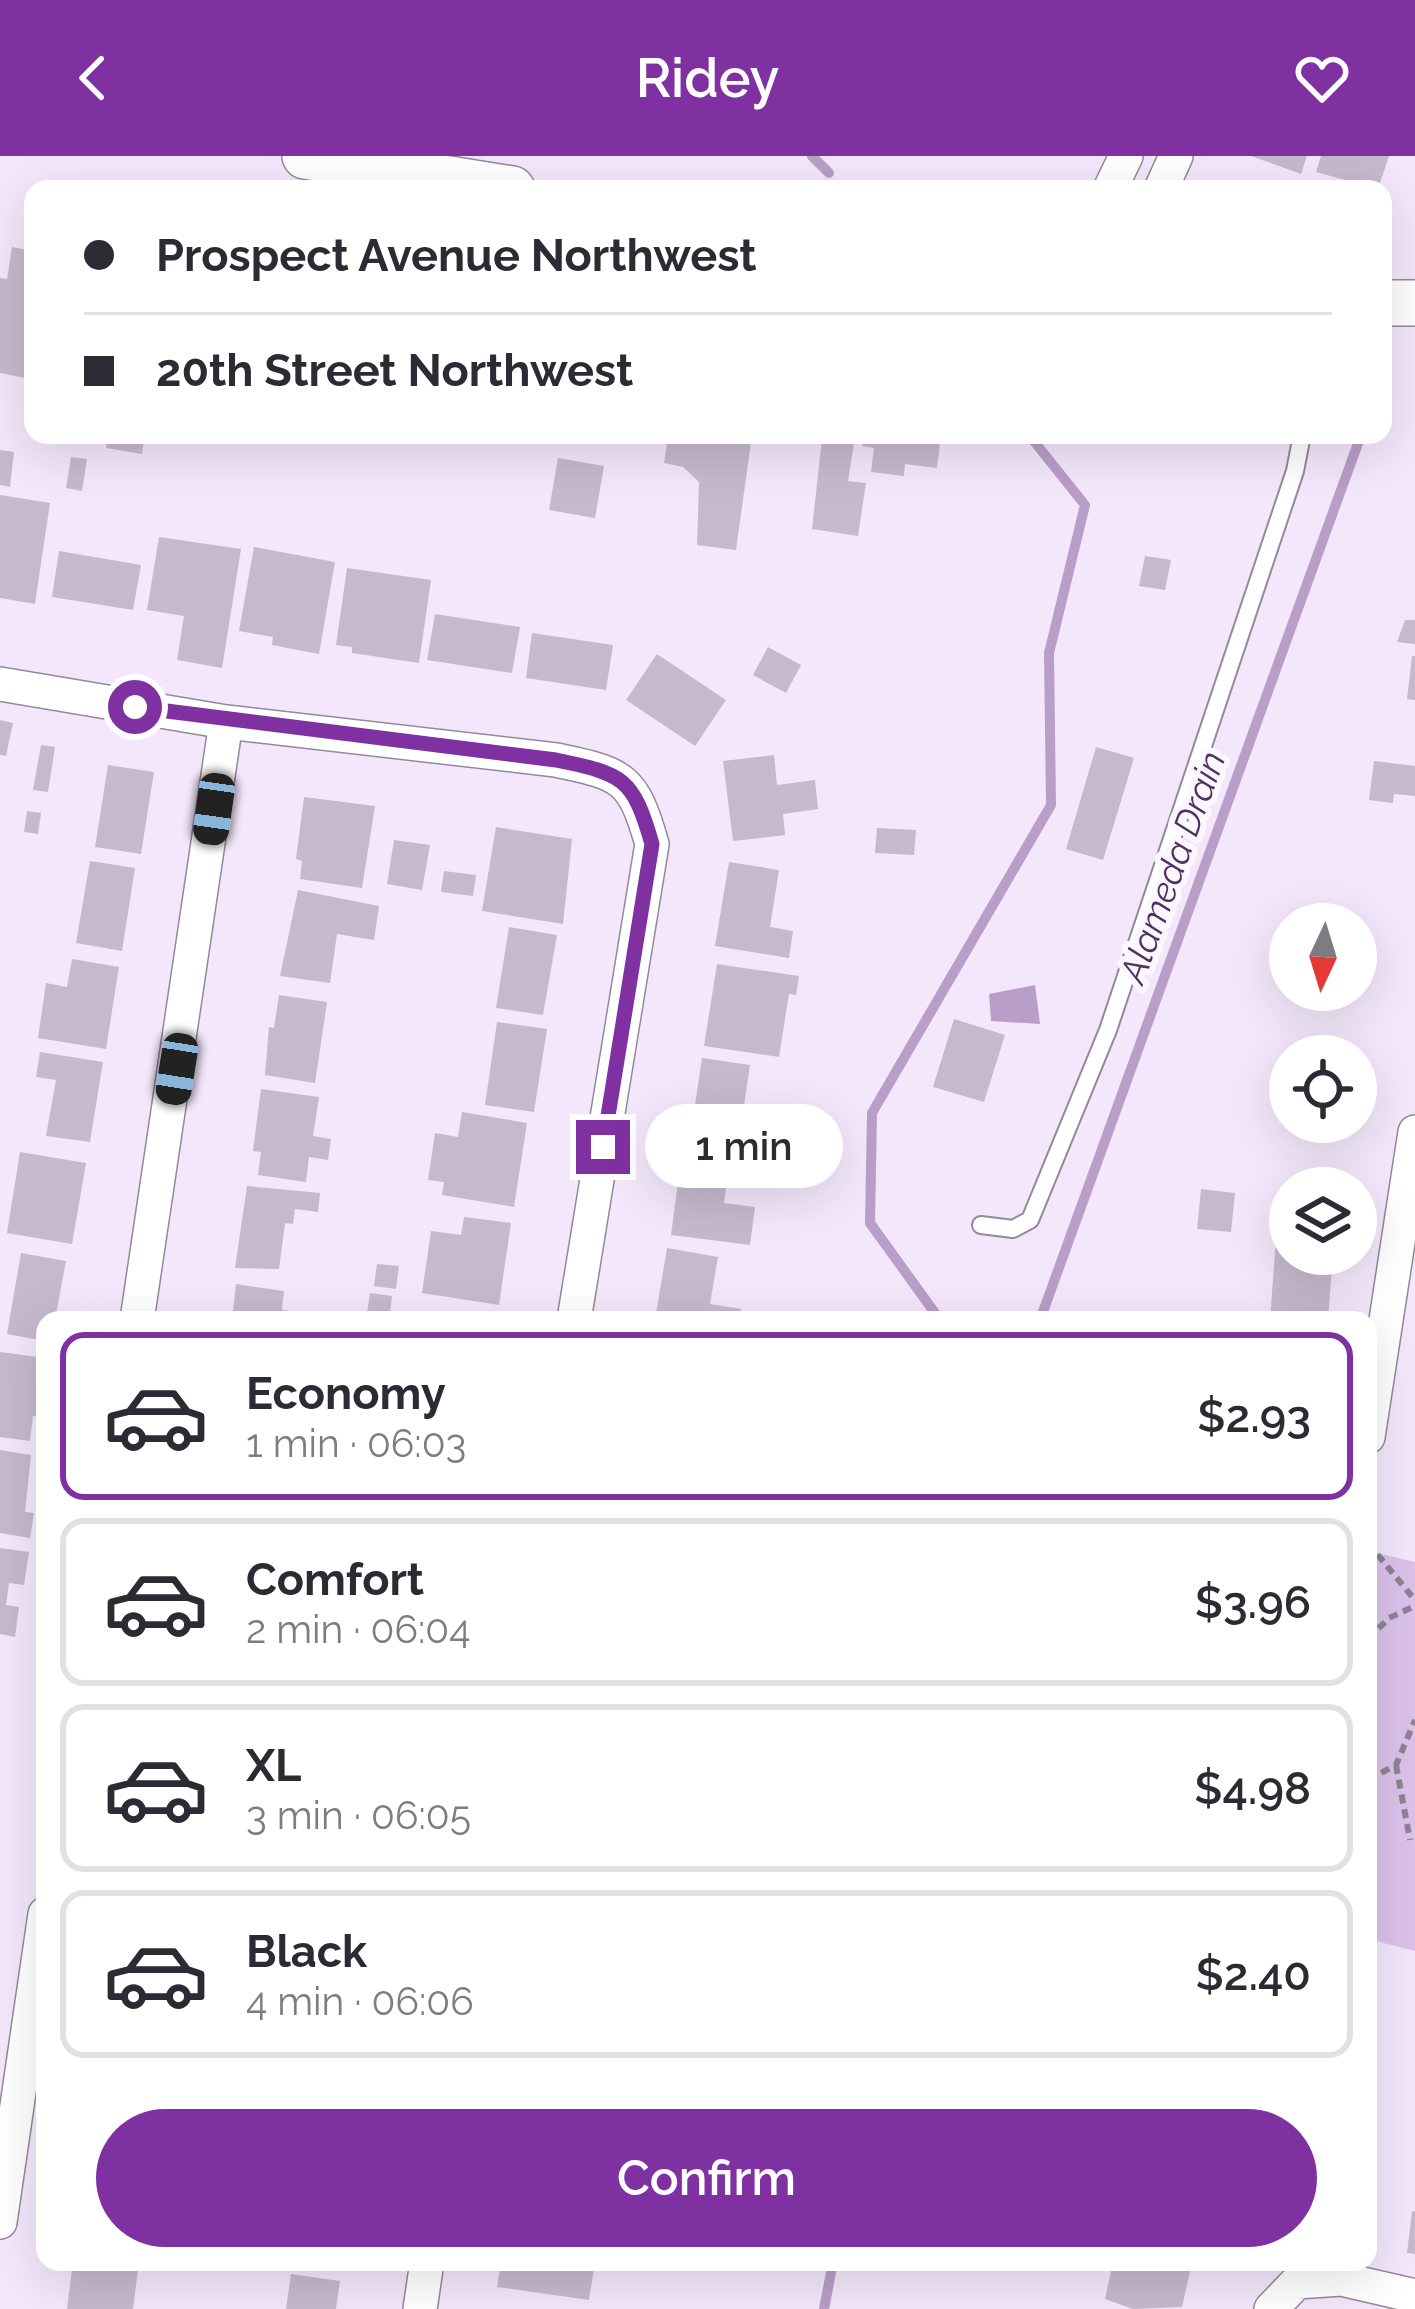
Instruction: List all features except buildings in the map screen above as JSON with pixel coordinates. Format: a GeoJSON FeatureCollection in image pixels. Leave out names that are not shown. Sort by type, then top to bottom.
{"type":"FeatureCollection","features":[{"type":"Feature","properties":{"kind":"main road"},"geometry":{"type":"LineString","coordinates":[[305,156],[456,180]]}},
{"type":"Feature","properties":{"kind":"street"},"geometry":{"type":"LineString","coordinates":[[0,684],[226,722],[556,760],[602,770],[638,796],[652,844],[575,1311]]}},
{"type":"Feature","properties":{"kind":"street"},"geometry":{"type":"LineString","coordinates":[[138,1311],[226,722]]}},
{"type":"Feature","properties":{"kind":"street"},"geometry":{"type":"LineString","coordinates":[[1377,1379],[1415,1132]]}},
{"type":"Feature","properties":{"kind":"street"},"geometry":{"type":"LineString","coordinates":[[0,2222],[36,1976]]}},
{"type":"Feature","properties":{"kind":"street"},"geometry":{"type":"LineString","coordinates":[[420,2309],[426,2271]]}},
{"type":"Feature","properties":{"kind":"street"},"geometry":{"type":"LineString","coordinates":[[1271,2309],[1297,2282],[1341,2279],[1415,2296]]}},
{"type":"Feature","properties":{"kind":"lane"},"geometry":{"type":"LineString","coordinates":[[981,1225],[1013,1229],[1030,1220],[1108,1030],[1300,444]]}},
{"type":"Feature","properties":{"kind":"path"},"geometry":{"type":"LineString","coordinates":[[1377,1554],[1415,1603],[1377,1630]]}},
{"type":"Feature","properties":{"kind":"path"},"geometry":{"type":"LineString","coordinates":[[1377,1775],[1396,1765],[1415,1720]]}},
{"type":"Feature","properties":{"kind":"path"},"geometry":{"type":"LineString","coordinates":[[1396,1765],[1410,1840]]}},
{"type":"Feature","properties":{"kind":"shaded area"},"geometry":{"type":"Polygon","coordinates":[[[1035,985],[1040,1024],[991,1021],[989,994],[1035,985]]]}},
{"type":"Feature","properties":{"kind":"shaded area"},"geometry":{"type":"Polygon","coordinates":[[[1377,1553],[1415,1562],[1415,1951],[1377,1941],[1377,1553]]]}},
{"type":"Feature","properties":{"kind":"waterway"},"geometry":{"type":"LineString","coordinates":[[812,156],[829,173]]}},
{"type":"Feature","properties":{"kind":"waterway"},"geometry":{"type":"LineString","coordinates":[[934,1311],[870,1223],[872,1113],[1051,805],[1049,653],[1085,505],[1036,444]]}},
{"type":"Feature","properties":{"kind":"waterway","name":"Alameda Drain"},"geometry":{"type":"LineString","coordinates":[[1043,1311],[1358,444]]}},
{"type":"Feature","properties":{"kind":"waterway","name":"Alameda Drain"},"geometry":{"type":"LineString","coordinates":[[824,2309],[831,2271]]}},
{"type":"Feature","properties":{"kind":"route"},"geometry":{"type":"LineString","coordinates":[[135,707],[556,760],[602,770],[638,796],[652,844],[603,1147]]}}]}
